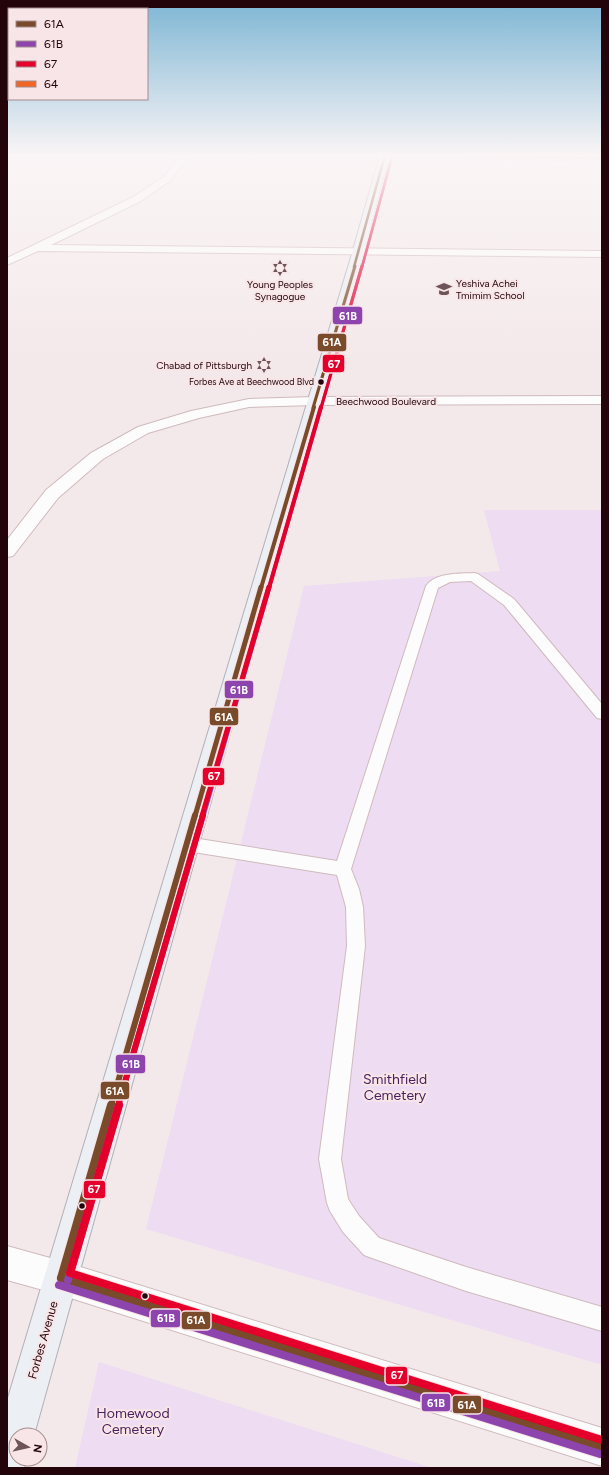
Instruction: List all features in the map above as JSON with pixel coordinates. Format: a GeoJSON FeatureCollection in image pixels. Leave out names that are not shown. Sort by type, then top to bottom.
{"type":"FeatureCollection","features":[{"type":"Feature","properties":{"kind":"main road","name":"Forbes Avenue"},"geometry":{"type":"LineString","coordinates":[[7,1464],[366,224]]}},
{"type":"Feature","properties":{"kind":"street"},"geometry":{"type":"LineString","coordinates":[[7,262],[85,224]]}},
{"type":"Feature","properties":{"kind":"street"},"geometry":{"type":"LineString","coordinates":[[36,248],[602,254]]}},
{"type":"Feature","properties":{"kind":"street","name":"Beechwood Boulevard"},"geometry":{"type":"LineString","coordinates":[[7,552],[52,494],[97,456],[143,430],[196,414],[249,403],[315,401],[602,400]]}},
{"type":"Feature","properties":{"kind":"street"},"geometry":{"type":"LineString","coordinates":[[7,1263],[61,1278],[602,1447]]}},
{"type":"Feature","properties":{"kind":"lane"},"geometry":{"type":"LineString","coordinates":[[602,714],[509,602],[474,577],[447,578],[432,586],[343,869],[350,886],[356,912],[356,946],[330,1159],[338,1202],[351,1224],[372,1247],[466,1279],[602,1319]]}},
{"type":"Feature","properties":{"kind":"lane"},"geometry":{"type":"LineString","coordinates":[[187,844],[343,869]]}},
{"type":"Feature","properties":{"kind":"green space","name":"Smithfield Cemetery"},"geometry":{"type":"Polygon","coordinates":[[[484,510],[602,510],[602,1365],[146,1229],[304,586],[500,571],[484,510]]]}},
{"type":"Feature","properties":{"kind":"green space","name":"Homewood Cemetery"},"geometry":{"type":"Polygon","coordinates":[[[99,1362],[432,1468],[75,1468],[99,1362]]]}},
{"type":"Feature","properties":{"kind":"transit line","name":"61A"},"geometry":{"type":"LineString","coordinates":[[61,1278],[367,224]]}},
{"type":"Feature","properties":{"kind":"transit line","name":"61B"},"geometry":{"type":"LineString","coordinates":[[68,1280],[374,224]]}},
{"type":"Feature","properties":{"kind":"transit line","name":"67"},"geometry":{"type":"LineString","coordinates":[[374,224],[70,1273],[602,1440]]}},
{"type":"Feature","properties":{"kind":"transit line","name":"61A"},"geometry":{"type":"LineString","coordinates":[[61,1278],[602,1447]]}},
{"type":"Feature","properties":{"kind":"transit line","name":"61B"},"geometry":{"type":"LineString","coordinates":[[59,1285],[600,1454]]}},
{"type":"Feature","properties":{"kind":"place","name":"Young Peoples Synagogue"},"geometry":{"type":"Point","coordinates":[280,268]}},
{"type":"Feature","properties":{"kind":"place","name":"Yeshiva Achei Tmimim School"},"geometry":{"type":"Point","coordinates":[444,289]}},
{"type":"Feature","properties":{"kind":"place","name":"Chabad of Pittsburgh"},"geometry":{"type":"Point","coordinates":[264,365]}},
{"type":"Feature","properties":{"kind":"place","name":"Forbes Ave at Beechwood Blvd"},"geometry":{"type":"Point","coordinates":[321,382]}}]}
